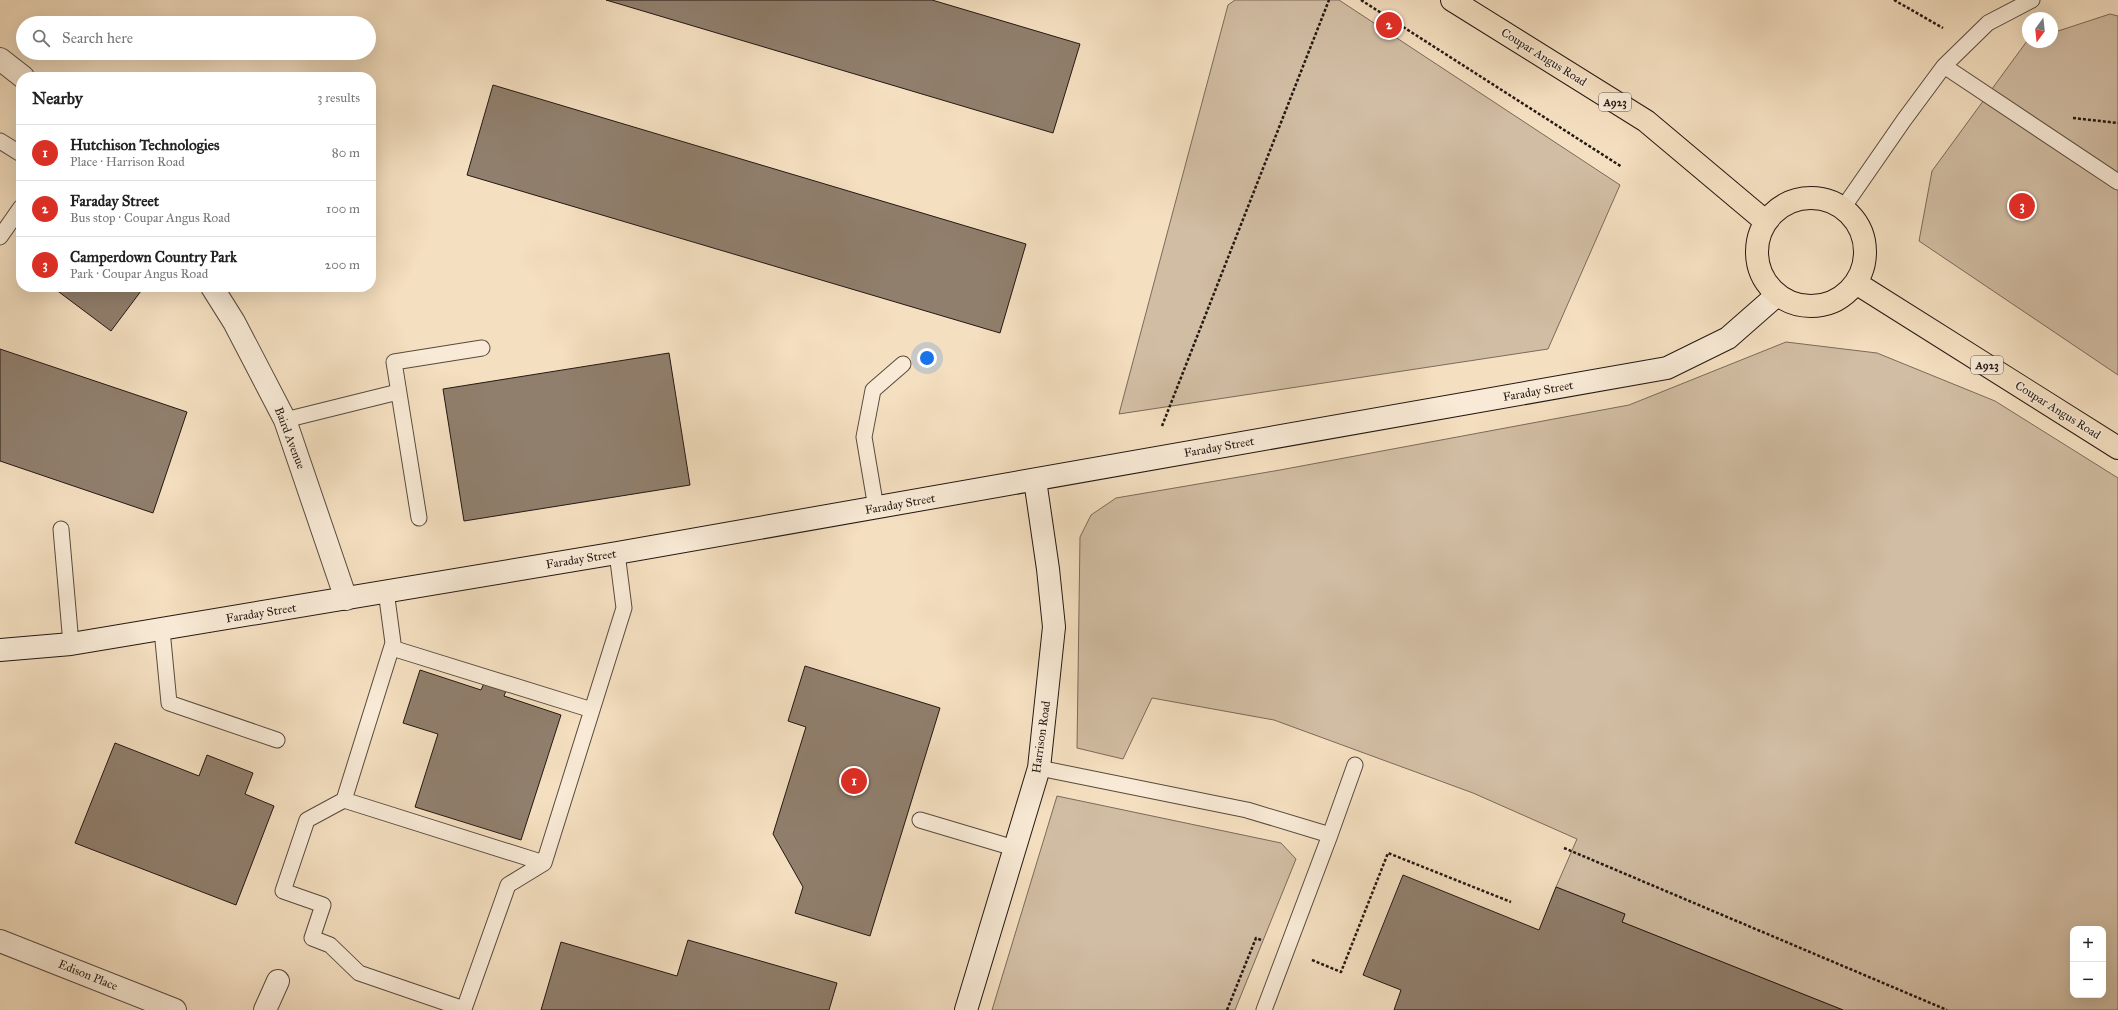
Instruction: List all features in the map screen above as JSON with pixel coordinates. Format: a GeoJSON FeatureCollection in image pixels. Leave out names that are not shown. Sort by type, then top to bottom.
{"type":"FeatureCollection","features":[{"type":"Feature","properties":{"kind":"main road","name":"Coupar Angus Road"},"geometry":{"type":"LineString","coordinates":[[1452,0],[1646,121],[1765,221]]}},
{"type":"Feature","properties":{"kind":"main road"},"geometry":{"type":"LineString","coordinates":[[1810,197],[1828,200],[1843,208],[1858,224],[1865,243],[1864,264],[1856,283],[1844,296],[1828,304],[1810,307],[1792,304],[1777,295],[1763,280],[1756,260],[1757,240],[1765,221],[1777,208],[1793,200],[1810,197]]}},
{"type":"Feature","properties":{"kind":"main road","name":"Coupar Angus Road"},"geometry":{"type":"LineString","coordinates":[[1856,283],[2118,448]]}},
{"type":"Feature","properties":{"kind":"street"},"geometry":{"type":"LineString","coordinates":[[0,59],[17,72]]}},
{"type":"Feature","properties":{"kind":"street","name":"Baird Avenue"},"geometry":{"type":"LineString","coordinates":[[215,292],[234,322],[285,420],[346,599]]}},
{"type":"Feature","properties":{"kind":"street","name":"Faraday Street"},"geometry":{"type":"LineString","coordinates":[[0,650],[71,644],[346,599],[876,508],[1667,368],[1728,338],[1777,295]]}},
{"type":"Feature","properties":{"kind":"street","name":"Harrison Road"},"geometry":{"type":"LineString","coordinates":[[966,1010],[1039,768],[1054,627],[1036,480]]}},
{"type":"Feature","properties":{"kind":"street","name":"Edison Place"},"geometry":{"type":"LineString","coordinates":[[0,941],[175,1010]]}},
{"type":"Feature","properties":{"kind":"street"},"geometry":{"type":"LineString","coordinates":[[265,1010],[278,981]]}},
{"type":"Feature","properties":{"kind":"lane"},"geometry":{"type":"LineString","coordinates":[[1843,208],[1904,120],[1944,66],[1988,23],[2032,0]]}},
{"type":"Feature","properties":{"kind":"lane"},"geometry":{"type":"LineString","coordinates":[[1944,66],[2118,182]]}},
{"type":"Feature","properties":{"kind":"lane"},"geometry":{"type":"LineString","coordinates":[[0,142],[16,151]]}},
{"type":"Feature","properties":{"kind":"lane"},"geometry":{"type":"LineString","coordinates":[[0,237],[16,214]]}},
{"type":"Feature","properties":{"kind":"lane"},"geometry":{"type":"LineString","coordinates":[[419,518],[394,362],[482,348]]}},
{"type":"Feature","properties":{"kind":"lane"},"geometry":{"type":"LineString","coordinates":[[876,508],[864,437],[873,390],[903,364]]}},
{"type":"Feature","properties":{"kind":"lane"},"geometry":{"type":"LineString","coordinates":[[285,420],[398,392]]}},
{"type":"Feature","properties":{"kind":"lane"},"geometry":{"type":"LineString","coordinates":[[61,528],[71,644]]}},
{"type":"Feature","properties":{"kind":"lane"},"geometry":{"type":"LineString","coordinates":[[386,591],[393,643],[392,648],[344,800],[307,820],[283,891],[323,905],[312,938],[330,945],[359,973],[464,1009],[508,885],[544,862],[624,608],[617,553]]}},
{"type":"Feature","properties":{"kind":"lane"},"geometry":{"type":"LineString","coordinates":[[162,630],[169,703],[276,740]]}},
{"type":"Feature","properties":{"kind":"lane"},"geometry":{"type":"LineString","coordinates":[[392,648],[592,710]]}},
{"type":"Feature","properties":{"kind":"lane"},"geometry":{"type":"LineString","coordinates":[[1264,1010],[1355,765]]}},
{"type":"Feature","properties":{"kind":"lane"},"geometry":{"type":"LineString","coordinates":[[1039,768],[1247,810],[1330,835]]}},
{"type":"Feature","properties":{"kind":"lane"},"geometry":{"type":"LineString","coordinates":[[344,800],[544,862]]}},
{"type":"Feature","properties":{"kind":"lane"},"geometry":{"type":"LineString","coordinates":[[920,820],[1014,848]]}},
{"type":"Feature","properties":{"kind":"path"},"geometry":{"type":"LineString","coordinates":[[1148,460],[1329,0]]}},
{"type":"Feature","properties":{"kind":"path"},"geometry":{"type":"LineString","coordinates":[[1361,0],[1622,167]]}},
{"type":"Feature","properties":{"kind":"path"},"geometry":{"type":"LineString","coordinates":[[1894,0],[1968,43]]}},
{"type":"Feature","properties":{"kind":"path"},"geometry":{"type":"LineString","coordinates":[[1564,848],[1947,1010]]}},
{"type":"Feature","properties":{"kind":"path"},"geometry":{"type":"LineString","coordinates":[[1227,1010],[1256,938],[1341,972],[1388,853],[1511,902]]}},
{"type":"Feature","properties":{"kind":"shaded area"},"geometry":{"type":"Polygon","coordinates":[[[1235,0],[1339,0],[1620,185],[1548,349],[1119,414],[1228,5],[1235,0]]]}},
{"type":"Feature","properties":{"kind":"shaded area"},"geometry":{"type":"Polygon","coordinates":[[[2110,14],[2118,16],[2118,375],[1919,241],[1932,171],[2022,48],[2058,48],[2058,31],[2110,14]]]}},
{"type":"Feature","properties":{"kind":"shaded area"},"geometry":{"type":"Polygon","coordinates":[[[1786,342],[1877,353],[1995,401],[2118,478],[2118,1010],[1843,1010],[1622,922],[1625,914],[1556,887],[1577,839],[1473,793],[1274,720],[1152,698],[1123,759],[1077,748],[1080,537],[1091,515],[1116,498],[1280,470],[1629,405],[1786,342]]]}},
{"type":"Feature","properties":{"kind":"shaded area"},"geometry":{"type":"Polygon","coordinates":[[[1057,796],[1281,843],[1296,859],[1235,1010],[992,1010],[1057,796]]]}},
{"type":"Feature","properties":{"kind":"building"},"geometry":{"type":"Polygon","coordinates":[[[606,0],[932,0],[1080,44],[1053,133],[606,0]]]}},
{"type":"Feature","properties":{"kind":"building"},"geometry":{"type":"Polygon","coordinates":[[[493,85],[1026,244],[1000,333],[467,175],[493,85]]]}},
{"type":"Feature","properties":{"kind":"building"},"geometry":{"type":"Polygon","coordinates":[[[59,292],[140,292],[111,331],[59,292]]]}},
{"type":"Feature","properties":{"kind":"building"},"geometry":{"type":"Polygon","coordinates":[[[0,349],[187,412],[153,513],[0,461],[0,349]]]}},
{"type":"Feature","properties":{"kind":"building"},"geometry":{"type":"Polygon","coordinates":[[[669,353],[690,485],[464,521],[443,389],[669,353]]]}},
{"type":"Feature","properties":{"kind":"building"},"geometry":{"type":"Polygon","coordinates":[[[805,666],[940,708],[870,936],[795,913],[803,887],[773,834],[806,727],[788,721],[805,666]]]}},
{"type":"Feature","properties":{"kind":"building"},"geometry":{"type":"Polygon","coordinates":[[[420,670],[481,690],[485,681],[507,688],[504,696],[561,715],[521,840],[415,807],[438,734],[403,723],[420,670]]]}},
{"type":"Feature","properties":{"kind":"building"},"geometry":{"type":"Polygon","coordinates":[[[115,743],[199,776],[207,755],[253,773],[245,794],[274,806],[236,905],[75,843],[115,743]]]}},
{"type":"Feature","properties":{"kind":"building"},"geometry":{"type":"Polygon","coordinates":[[[1403,875],[1539,930],[1556,887],[1625,914],[1622,922],[1843,1010],[1394,1010],[1401,990],[1363,975],[1403,875]]]}},
{"type":"Feature","properties":{"kind":"building"},"geometry":{"type":"Polygon","coordinates":[[[688,940],[837,983],[829,1010],[541,1010],[561,942],[677,976],[688,940]]]}},
{"type":"Feature","properties":{"kind":"place","name":"Faraday Street"},"geometry":{"type":"Point","coordinates":[1389,25]}},
{"type":"Feature","properties":{"kind":"place","name":"Camperdown Country Park"},"geometry":{"type":"Point","coordinates":[2022,206]}},
{"type":"Feature","properties":{"kind":"place","name":"Hutchison Technologies"},"geometry":{"type":"Point","coordinates":[854,781]}}]}
